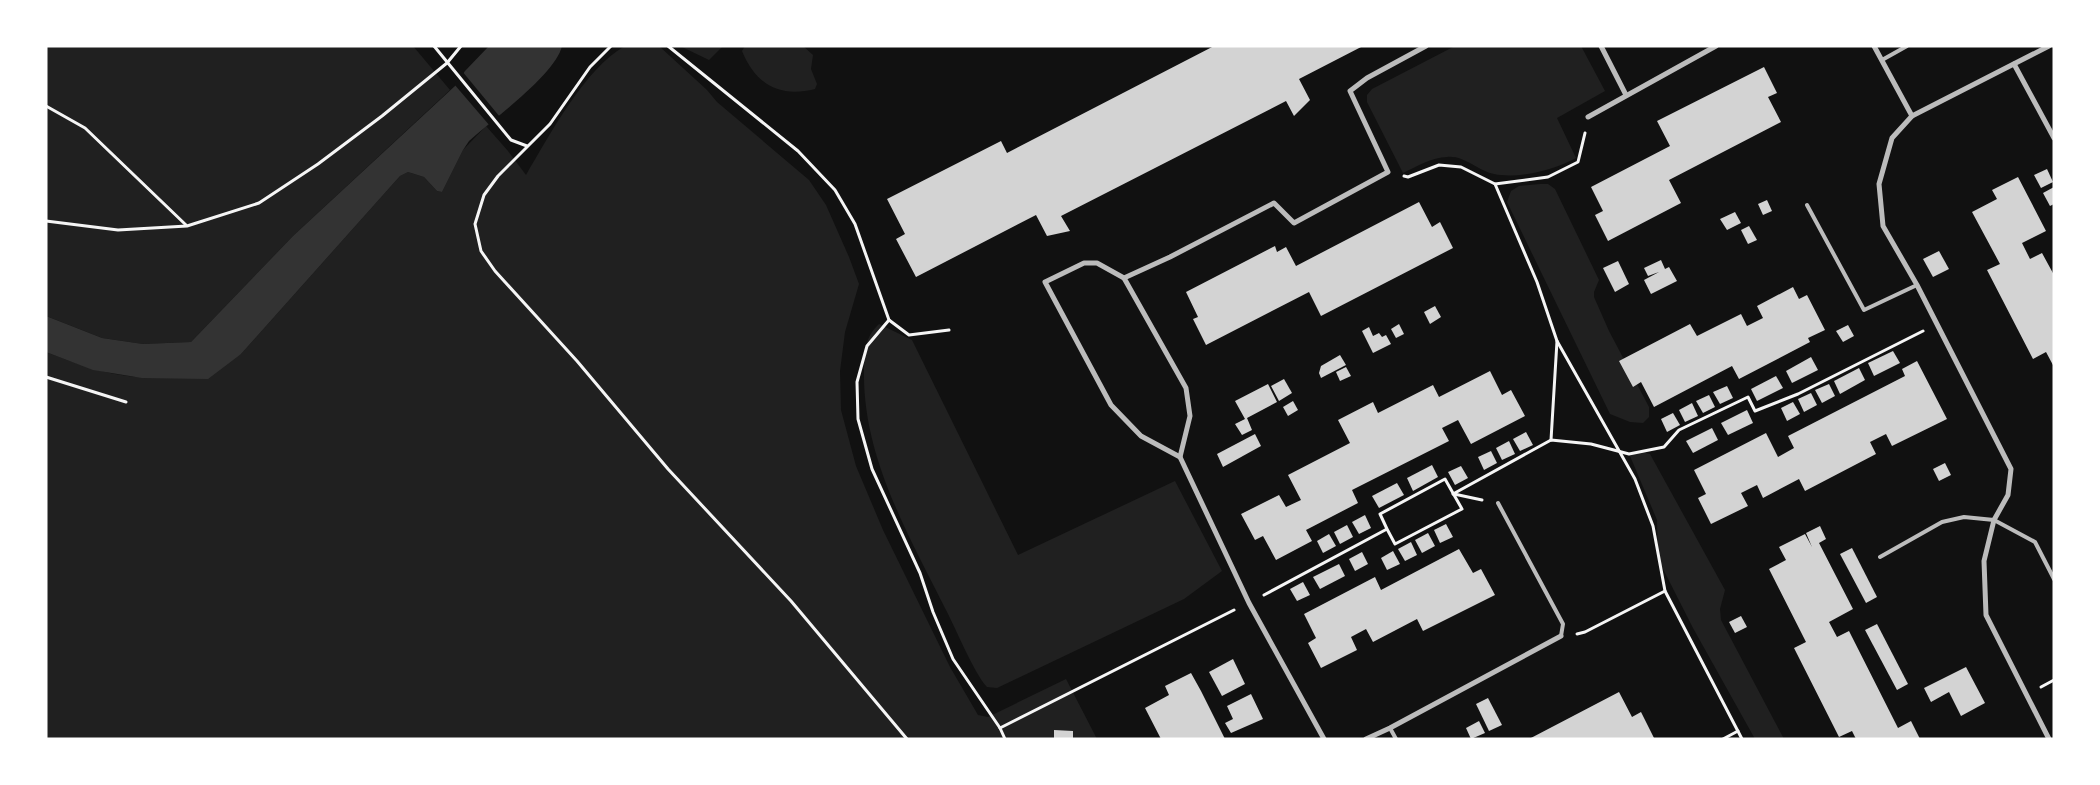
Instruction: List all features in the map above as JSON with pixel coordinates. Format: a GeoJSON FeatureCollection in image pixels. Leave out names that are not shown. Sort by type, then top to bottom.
{"type":"FeatureCollection","features":[{"type":"Feature","properties":{"kind":"street"},"geometry":{"type":"LineString","coordinates":[[1124,278],[1170,257],[1274,203],[1294,223],[1388,172],[1350,91],[1367,78],[1426,46]]}},
{"type":"Feature","properties":{"kind":"street"},"geometry":{"type":"LineString","coordinates":[[1601,46],[1626,95]]}},
{"type":"Feature","properties":{"kind":"street"},"geometry":{"type":"LineString","coordinates":[[1588,117],[1716,46]]}},
{"type":"Feature","properties":{"kind":"street"},"geometry":{"type":"LineString","coordinates":[[1874,46],[1912,116]]}},
{"type":"Feature","properties":{"kind":"street"},"geometry":{"type":"LineString","coordinates":[[2049,46],[1912,116],[1892,138],[1879,184],[1883,226],[1917,285],[2011,470],[2008,495],[1994,520],[1984,561],[1986,615],[2049,739]]}},
{"type":"Feature","properties":{"kind":"street"},"geometry":{"type":"LineString","coordinates":[[2014,64],[2054,138]]}},
{"type":"Feature","properties":{"kind":"street"},"geometry":{"type":"LineString","coordinates":[[1180,457],[1190,416],[1186,388],[1124,278],[1097,263],[1084,263],[1045,282],[1111,405],[1140,436],[1180,457],[1249,603],[1324,739]]}},
{"type":"Feature","properties":{"kind":"street"},"geometry":{"type":"LineString","coordinates":[[1366,739],[1561,636]]}},
{"type":"Feature","properties":{"kind":"lane"},"geometry":{"type":"LineString","coordinates":[[1882,60],[1907,46]]}},
{"type":"Feature","properties":{"kind":"lane"},"geometry":{"type":"LineString","coordinates":[[1807,205],[1864,310],[1917,285]]}},
{"type":"Feature","properties":{"kind":"lane"},"geometry":{"type":"LineString","coordinates":[[1498,503],[1564,624],[1561,636]]}},
{"type":"Feature","properties":{"kind":"lane"},"geometry":{"type":"LineString","coordinates":[[1880,557],[1942,522],[1964,517],[1994,520],[2035,542],[2054,579]]}},
{"type":"Feature","properties":{"kind":"lane"},"geometry":{"type":"LineString","coordinates":[[1390,728],[1396,739]]}},
{"type":"Feature","properties":{"kind":"path"},"geometry":{"type":"LineString","coordinates":[[434,46],[497,125],[511,140],[527,146]]}},
{"type":"Feature","properties":{"kind":"path"},"geometry":{"type":"LineString","coordinates":[[46,222],[118,230],[186,226],[259,203],[318,164],[382,116],[447,63],[460,46]]}},
{"type":"Feature","properties":{"kind":"path"},"geometry":{"type":"LineString","coordinates":[[611,46],[590,67],[550,124],[498,176],[484,195],[475,224],[481,251],[495,272],[577,361],[668,469],[792,601],[907,739]]}},
{"type":"Feature","properties":{"kind":"path"},"geometry":{"type":"LineString","coordinates":[[668,46],[798,152],[835,190],[856,224],[889,320],[909,335],[949,330]]}},
{"type":"Feature","properties":{"kind":"path"},"geometry":{"type":"LineString","coordinates":[[46,106],[85,128],[186,226]]}},
{"type":"Feature","properties":{"kind":"path"},"geometry":{"type":"LineString","coordinates":[[1388,172],[1408,176],[1439,165],[1461,167],[1495,184],[1548,177],[1578,162],[1588,117]]}},
{"type":"Feature","properties":{"kind":"path"},"geometry":{"type":"LineString","coordinates":[[1495,184],[1537,282],[1557,340],[1635,479],[1653,526],[1665,591],[1742,739]]}},
{"type":"Feature","properties":{"kind":"path"},"geometry":{"type":"LineString","coordinates":[[889,320],[867,346],[857,382],[858,419],[872,470],[920,573],[933,612],[953,659],[1000,728],[1005,739]]}},
{"type":"Feature","properties":{"kind":"path"},"geometry":{"type":"LineString","coordinates":[[1453,494],[1551,440],[1591,444],[1619,453],[1629,454],[1664,447],[1679,430],[1748,397],[1755,410],[1798,394],[1936,324]]}},
{"type":"Feature","properties":{"kind":"path"},"geometry":{"type":"LineString","coordinates":[[1551,440],[1557,340]]}},
{"type":"Feature","properties":{"kind":"path"},"geometry":{"type":"LineString","coordinates":[[46,377],[126,402]]}},
{"type":"Feature","properties":{"kind":"path"},"geometry":{"type":"LineString","coordinates":[[1445,479],[1453,494],[1462,509],[1395,544],[1380,514],[1445,479]]}},
{"type":"Feature","properties":{"kind":"path"},"geometry":{"type":"LineString","coordinates":[[1453,494],[1498,503]]}},
{"type":"Feature","properties":{"kind":"path"},"geometry":{"type":"LineString","coordinates":[[1000,728],[1249,603],[1387,528]]}},
{"type":"Feature","properties":{"kind":"path"},"geometry":{"type":"LineString","coordinates":[[1561,636],[1585,632],[1665,591]]}},
{"type":"Feature","properties":{"kind":"path"},"geometry":{"type":"LineString","coordinates":[[1723,739],[1738,731]]}},
{"type":"Feature","properties":{"kind":"shaded area"},"geometry":{"type":"Polygon","coordinates":[[[46,46],[413,46],[450,90],[293,236],[191,342],[143,344],[102,338],[46,316],[46,46]]]}},
{"type":"Feature","properties":{"kind":"shaded area"},"geometry":{"type":"Polygon","coordinates":[[[489,46],[562,46],[548,70],[536,83],[469,141],[442,192],[437,191],[424,177],[408,172],[400,176],[241,354],[208,379],[142,378],[93,370],[46,352],[46,316],[102,338],[143,344],[191,342],[293,236],[455,86],[465,71],[489,46]]]}},
{"type":"Feature","properties":{"kind":"shaded area"},"geometry":{"type":"Polygon","coordinates":[[[625,46],[659,46],[707,90],[717,102],[809,180],[826,205],[859,284],[845,332],[840,371],[841,410],[856,466],[883,530],[950,667],[978,715],[988,717],[1066,679],[1097,739],[46,739],[46,352],[113,374],[141,377],[156,377],[241,354],[400,176],[408,172],[424,177],[437,191],[442,192],[463,150],[486,126],[526,175],[582,86],[610,56],[625,46]]]}},
{"type":"Feature","properties":{"kind":"shaded area"},"geometry":{"type":"Polygon","coordinates":[[[680,46],[723,46],[709,60],[680,46]]]}},
{"type":"Feature","properties":{"kind":"shaded area"},"geometry":{"type":"Polygon","coordinates":[[[745,46],[803,46],[813,55],[811,69],[817,84],[815,89],[791,92],[771,86],[754,73],[742,51],[745,46]]]}},
{"type":"Feature","properties":{"kind":"shaded area"},"geometry":{"type":"Polygon","coordinates":[[[1455,46],[1581,46],[1605,91],[1557,118],[1576,158],[1547,170],[1504,175],[1482,170],[1459,158],[1441,157],[1403,173],[1367,102],[1367,95],[1372,89],[1455,46]]]}},
{"type":"Feature","properties":{"kind":"shaded area"},"geometry":{"type":"Polygon","coordinates":[[[1548,184],[1555,189],[1599,280],[1594,297],[1609,331],[1649,407],[1649,417],[1643,423],[1630,422],[1610,414],[1507,202],[1511,191],[1519,186],[1548,184]]]}},
{"type":"Feature","properties":{"kind":"shaded area"},"geometry":{"type":"Polygon","coordinates":[[[879,324],[912,340],[1018,555],[1175,481],[1222,571],[1184,599],[997,688],[987,687],[971,661],[917,553],[890,494],[879,463],[865,401],[864,369],[865,350],[868,339],[879,324]]]}},
{"type":"Feature","properties":{"kind":"shaded area"},"geometry":{"type":"Polygon","coordinates":[[[1639,451],[1650,454],[1725,590],[1720,609],[1721,620],[1784,739],[1755,739],[1693,628],[1658,559],[1657,520],[1630,456],[1639,451]]]}},
{"type":"Feature","properties":{"kind":"pier"},"geometry":{"type":"Polygon","coordinates":[[[462,71],[500,117],[490,126],[454,84],[462,71]]]}},
{"type":"Feature","properties":{"kind":"building"},"geometry":{"type":"Polygon","coordinates":[[[1214,46],[1363,46],[1299,79],[1310,100],[1294,116],[1286,101],[1061,216],[1070,231],[1047,236],[1036,215],[916,277],[896,239],[905,234],[887,199],[1001,141],[1007,153],[1214,46]]]}},
{"type":"Feature","properties":{"kind":"building"},"geometry":{"type":"Polygon","coordinates":[[[1764,67],[1777,93],[1768,97],[1781,122],[1669,180],[1681,203],[1608,241],[1595,215],[1603,211],[1591,187],[1670,146],[1657,121],[1764,67]]]}},
{"type":"Feature","properties":{"kind":"building"},"geometry":{"type":"Polygon","coordinates":[[[2047,169],[2053,182],[2041,188],[2034,175],[2047,169]]]}},
{"type":"Feature","properties":{"kind":"building"},"geometry":{"type":"Polygon","coordinates":[[[2018,177],[2046,231],[2022,243],[2030,259],[2042,253],[2054,275],[2054,367],[2046,352],[2033,359],[1987,270],[2000,264],[1972,212],[1997,199],[1992,190],[2018,177]]]}},
{"type":"Feature","properties":{"kind":"building"},"geometry":{"type":"Polygon","coordinates":[[[2054,187],[2054,204],[2050,206],[2043,193],[2054,187]]]}},
{"type":"Feature","properties":{"kind":"building"},"geometry":{"type":"Polygon","coordinates":[[[1767,200],[1772,211],[1763,215],[1758,204],[1767,200]]]}},
{"type":"Feature","properties":{"kind":"building"},"geometry":{"type":"Polygon","coordinates":[[[1419,202],[1432,227],[1440,222],[1453,248],[1321,316],[1309,292],[1206,345],[1193,319],[1198,317],[1186,292],[1275,246],[1277,252],[1286,247],[1296,266],[1419,202]]]}},
{"type":"Feature","properties":{"kind":"building"},"geometry":{"type":"Polygon","coordinates":[[[1735,212],[1741,223],[1727,230],[1720,219],[1735,212]]]}},
{"type":"Feature","properties":{"kind":"building"},"geometry":{"type":"Polygon","coordinates":[[[1749,226],[1757,240],[1748,244],[1741,230],[1749,226]]]}},
{"type":"Feature","properties":{"kind":"building"},"geometry":{"type":"Polygon","coordinates":[[[1939,251],[1949,269],[1933,277],[1923,259],[1939,251]]]}},
{"type":"Feature","properties":{"kind":"building"},"geometry":{"type":"Polygon","coordinates":[[[1661,260],[1665,269],[1669,267],[1677,281],[1651,294],[1644,280],[1659,272],[1648,276],[1644,268],[1661,260]]]}},
{"type":"Feature","properties":{"kind":"building"},"geometry":{"type":"Polygon","coordinates":[[[1618,261],[1629,284],[1615,292],[1603,268],[1618,261]]]}},
{"type":"Feature","properties":{"kind":"building"},"geometry":{"type":"Polygon","coordinates":[[[1793,287],[1799,299],[1807,295],[1825,330],[1808,338],[1810,342],[1739,379],[1732,366],[1654,407],[1641,382],[1633,387],[1619,361],[1690,324],[1697,336],[1741,314],[1747,326],[1763,318],[1757,306],[1793,287]]]}},
{"type":"Feature","properties":{"kind":"building"},"geometry":{"type":"Polygon","coordinates":[[[1435,306],[1441,317],[1430,324],[1424,312],[1435,306]]]}},
{"type":"Feature","properties":{"kind":"building"},"geometry":{"type":"Polygon","coordinates":[[[1399,324],[1404,334],[1396,338],[1391,329],[1399,324]]]}},
{"type":"Feature","properties":{"kind":"building"},"geometry":{"type":"Polygon","coordinates":[[[1848,325],[1854,336],[1843,342],[1836,331],[1848,325]]]}},
{"type":"Feature","properties":{"kind":"building"},"geometry":{"type":"Polygon","coordinates":[[[1369,327],[1373,336],[1379,333],[1382,337],[1386,335],[1391,344],[1373,353],[1362,331],[1369,327]]]}},
{"type":"Feature","properties":{"kind":"building"},"geometry":{"type":"Polygon","coordinates":[[[1893,351],[1900,363],[1874,376],[1868,363],[1893,351]]]}},
{"type":"Feature","properties":{"kind":"building"},"geometry":{"type":"Polygon","coordinates":[[[1340,355],[1346,365],[1321,378],[1319,373],[1321,366],[1340,355]]]}},
{"type":"Feature","properties":{"kind":"building"},"geometry":{"type":"Polygon","coordinates":[[[1811,357],[1818,370],[1792,383],[1786,371],[1811,357]]]}},
{"type":"Feature","properties":{"kind":"building"},"geometry":{"type":"Polygon","coordinates":[[[1917,361],[1947,419],[1892,446],[1886,434],[1870,442],[1876,454],[1805,491],[1799,479],[1763,498],[1757,485],[1741,493],[1748,506],[1711,524],[1698,498],[1706,494],[1694,470],[1766,433],[1778,457],[1794,448],[1788,436],[1905,376],[1902,369],[1917,361]]]}},
{"type":"Feature","properties":{"kind":"building"},"geometry":{"type":"Polygon","coordinates":[[[1346,367],[1351,376],[1340,381],[1336,372],[1346,367]]]}},
{"type":"Feature","properties":{"kind":"building"},"geometry":{"type":"Polygon","coordinates":[[[1859,368],[1865,380],[1840,394],[1834,381],[1859,368]]]}},
{"type":"Feature","properties":{"kind":"building"},"geometry":{"type":"Polygon","coordinates":[[[1490,371],[1502,395],[1511,390],[1525,416],[1471,444],[1458,420],[1442,428],[1449,441],[1352,490],[1358,503],[1306,530],[1312,541],[1276,560],[1263,536],[1255,540],[1241,514],[1279,495],[1286,507],[1301,500],[1288,475],[1350,443],[1338,420],[1373,402],[1378,413],[1433,385],[1439,397],[1490,371]]]}},
{"type":"Feature","properties":{"kind":"building"},"geometry":{"type":"Polygon","coordinates":[[[1776,376],[1783,388],[1757,401],[1751,389],[1776,376]]]}},
{"type":"Feature","properties":{"kind":"building"},"geometry":{"type":"Polygon","coordinates":[[[1284,379],[1292,393],[1279,401],[1271,386],[1284,379]]]}},
{"type":"Feature","properties":{"kind":"building"},"geometry":{"type":"Polygon","coordinates":[[[1268,384],[1277,402],[1247,418],[1252,430],[1242,435],[1235,424],[1245,419],[1235,401],[1268,384]]]}},
{"type":"Feature","properties":{"kind":"building"},"geometry":{"type":"Polygon","coordinates":[[[1829,384],[1835,396],[1822,403],[1815,390],[1829,384]]]}},
{"type":"Feature","properties":{"kind":"building"},"geometry":{"type":"Polygon","coordinates":[[[1727,386],[1733,398],[1720,404],[1713,392],[1727,386]]]}},
{"type":"Feature","properties":{"kind":"building"},"geometry":{"type":"Polygon","coordinates":[[[1811,393],[1817,405],[1804,412],[1798,399],[1811,393]]]}},
{"type":"Feature","properties":{"kind":"building"},"geometry":{"type":"Polygon","coordinates":[[[1709,395],[1715,407],[1703,413],[1696,401],[1709,395]]]}},
{"type":"Feature","properties":{"kind":"building"},"geometry":{"type":"Polygon","coordinates":[[[1293,401],[1298,410],[1288,416],[1283,407],[1293,401]]]}},
{"type":"Feature","properties":{"kind":"building"},"geometry":{"type":"Polygon","coordinates":[[[1793,402],[1800,414],[1787,421],[1781,408],[1793,402]]]}},
{"type":"Feature","properties":{"kind":"building"},"geometry":{"type":"Polygon","coordinates":[[[1692,403],[1698,416],[1685,422],[1679,410],[1692,403]]]}},
{"type":"Feature","properties":{"kind":"building"},"geometry":{"type":"Polygon","coordinates":[[[1747,410],[1753,423],[1728,435],[1721,423],[1747,410]]]}},
{"type":"Feature","properties":{"kind":"building"},"geometry":{"type":"Polygon","coordinates":[[[1673,413],[1680,425],[1667,432],[1661,419],[1673,413]]]}},
{"type":"Feature","properties":{"kind":"building"},"geometry":{"type":"Polygon","coordinates":[[[1712,428],[1718,440],[1693,453],[1686,441],[1712,428]]]}},
{"type":"Feature","properties":{"kind":"building"},"geometry":{"type":"Polygon","coordinates":[[[1526,432],[1533,445],[1520,451],[1513,439],[1526,432]]]}},
{"type":"Feature","properties":{"kind":"building"},"geometry":{"type":"Polygon","coordinates":[[[1255,434],[1261,446],[1223,467],[1217,454],[1255,434]]]}},
{"type":"Feature","properties":{"kind":"building"},"geometry":{"type":"Polygon","coordinates":[[[1509,441],[1515,454],[1502,460],[1496,448],[1509,441]]]}},
{"type":"Feature","properties":{"kind":"building"},"geometry":{"type":"Polygon","coordinates":[[[1491,451],[1497,463],[1484,470],[1478,457],[1491,451]]]}},
{"type":"Feature","properties":{"kind":"building"},"geometry":{"type":"Polygon","coordinates":[[[1945,463],[1951,475],[1939,481],[1933,469],[1945,463]]]}},
{"type":"Feature","properties":{"kind":"building"},"geometry":{"type":"Polygon","coordinates":[[[1432,465],[1438,477],[1413,491],[1407,478],[1432,465]]]}},
{"type":"Feature","properties":{"kind":"building"},"geometry":{"type":"Polygon","coordinates":[[[1461,466],[1468,478],[1455,485],[1448,472],[1461,466]]]}},
{"type":"Feature","properties":{"kind":"building"},"geometry":{"type":"Polygon","coordinates":[[[1397,483],[1404,495],[1379,508],[1372,496],[1397,483]]]}},
{"type":"Feature","properties":{"kind":"building"},"geometry":{"type":"Polygon","coordinates":[[[1365,515],[1371,528],[1359,534],[1352,522],[1365,515]]]}},
{"type":"Feature","properties":{"kind":"building"},"geometry":{"type":"Polygon","coordinates":[[[1446,524],[1453,537],[1440,543],[1434,530],[1446,524]]]}},
{"type":"Feature","properties":{"kind":"building"},"geometry":{"type":"Polygon","coordinates":[[[1347,525],[1353,537],[1340,544],[1334,532],[1347,525]]]}},
{"type":"Feature","properties":{"kind":"building"},"geometry":{"type":"Polygon","coordinates":[[[1820,526],[1826,539],[1819,543],[1853,609],[1829,622],[1837,637],[1849,631],[1898,728],[1911,721],[1920,739],[1856,739],[1852,731],[1839,737],[1794,648],[1806,642],[1769,569],[1786,560],[1779,547],[1805,534],[1812,547],[1806,533],[1820,526]]]}},
{"type":"Feature","properties":{"kind":"building"},"geometry":{"type":"Polygon","coordinates":[[[1428,533],[1435,546],[1422,553],[1415,540],[1428,533]]]}},
{"type":"Feature","properties":{"kind":"building"},"geometry":{"type":"Polygon","coordinates":[[[1329,534],[1336,546],[1323,553],[1317,541],[1329,534]]]}},
{"type":"Feature","properties":{"kind":"building"},"geometry":{"type":"Polygon","coordinates":[[[1411,542],[1417,555],[1405,561],[1398,549],[1411,542]]]}},
{"type":"Feature","properties":{"kind":"building"},"geometry":{"type":"Polygon","coordinates":[[[1852,548],[1877,597],[1866,603],[1840,554],[1852,548]]]}},
{"type":"Feature","properties":{"kind":"building"},"geometry":{"type":"Polygon","coordinates":[[[1459,549],[1473,573],[1481,569],[1495,595],[1423,631],[1417,619],[1373,642],[1366,629],[1351,637],[1357,650],[1321,668],[1308,643],[1316,638],[1304,614],[1375,577],[1381,590],[1459,549]]]}},
{"type":"Feature","properties":{"kind":"building"},"geometry":{"type":"Polygon","coordinates":[[[1393,551],[1400,564],[1387,570],[1381,558],[1393,551]]]}},
{"type":"Feature","properties":{"kind":"building"},"geometry":{"type":"Polygon","coordinates":[[[1362,552],[1368,564],[1355,571],[1349,559],[1362,552]]]}},
{"type":"Feature","properties":{"kind":"building"},"geometry":{"type":"Polygon","coordinates":[[[1339,564],[1345,576],[1320,589],[1313,577],[1339,564]]]}},
{"type":"Feature","properties":{"kind":"building"},"geometry":{"type":"Polygon","coordinates":[[[1303,582],[1310,595],[1297,601],[1290,589],[1303,582]]]}},
{"type":"Feature","properties":{"kind":"building"},"geometry":{"type":"Polygon","coordinates":[[[1741,616],[1747,627],[1735,633],[1729,622],[1741,616]]]}},
{"type":"Feature","properties":{"kind":"building"},"geometry":{"type":"Polygon","coordinates":[[[1877,624],[1908,684],[1897,690],[1865,630],[1877,624]]]}},
{"type":"Feature","properties":{"kind":"building"},"geometry":{"type":"Polygon","coordinates":[[[1233,659],[1245,684],[1222,696],[1209,672],[1233,659]]]}},
{"type":"Feature","properties":{"kind":"building"},"geometry":{"type":"Polygon","coordinates":[[[1966,667],[1985,703],[1961,716],[1949,692],[1931,702],[1924,688],[1966,667]]]}},
{"type":"Feature","properties":{"kind":"building"},"geometry":{"type":"Polygon","coordinates":[[[1191,673],[1225,739],[1161,739],[1145,708],[1169,695],[1165,686],[1191,673]]]}},
{"type":"Feature","properties":{"kind":"building"},"geometry":{"type":"Polygon","coordinates":[[[1619,692],[1632,717],[1641,712],[1654,738],[1529,739],[1619,692]]]}},
{"type":"Feature","properties":{"kind":"building"},"geometry":{"type":"Polygon","coordinates":[[[1251,694],[1263,719],[1231,733],[1225,723],[1233,719],[1227,706],[1251,694]]]}},
{"type":"Feature","properties":{"kind":"building"},"geometry":{"type":"Polygon","coordinates":[[[1488,698],[1502,725],[1489,731],[1476,704],[1488,698]]]}},
{"type":"Feature","properties":{"kind":"building"},"geometry":{"type":"Polygon","coordinates":[[[1479,721],[1485,733],[1471,739],[1466,728],[1479,721]]]}},
{"type":"Feature","properties":{"kind":"building"},"geometry":{"type":"Polygon","coordinates":[[[1054,730],[1073,731],[1073,739],[1054,739],[1054,730]]]}}]}
